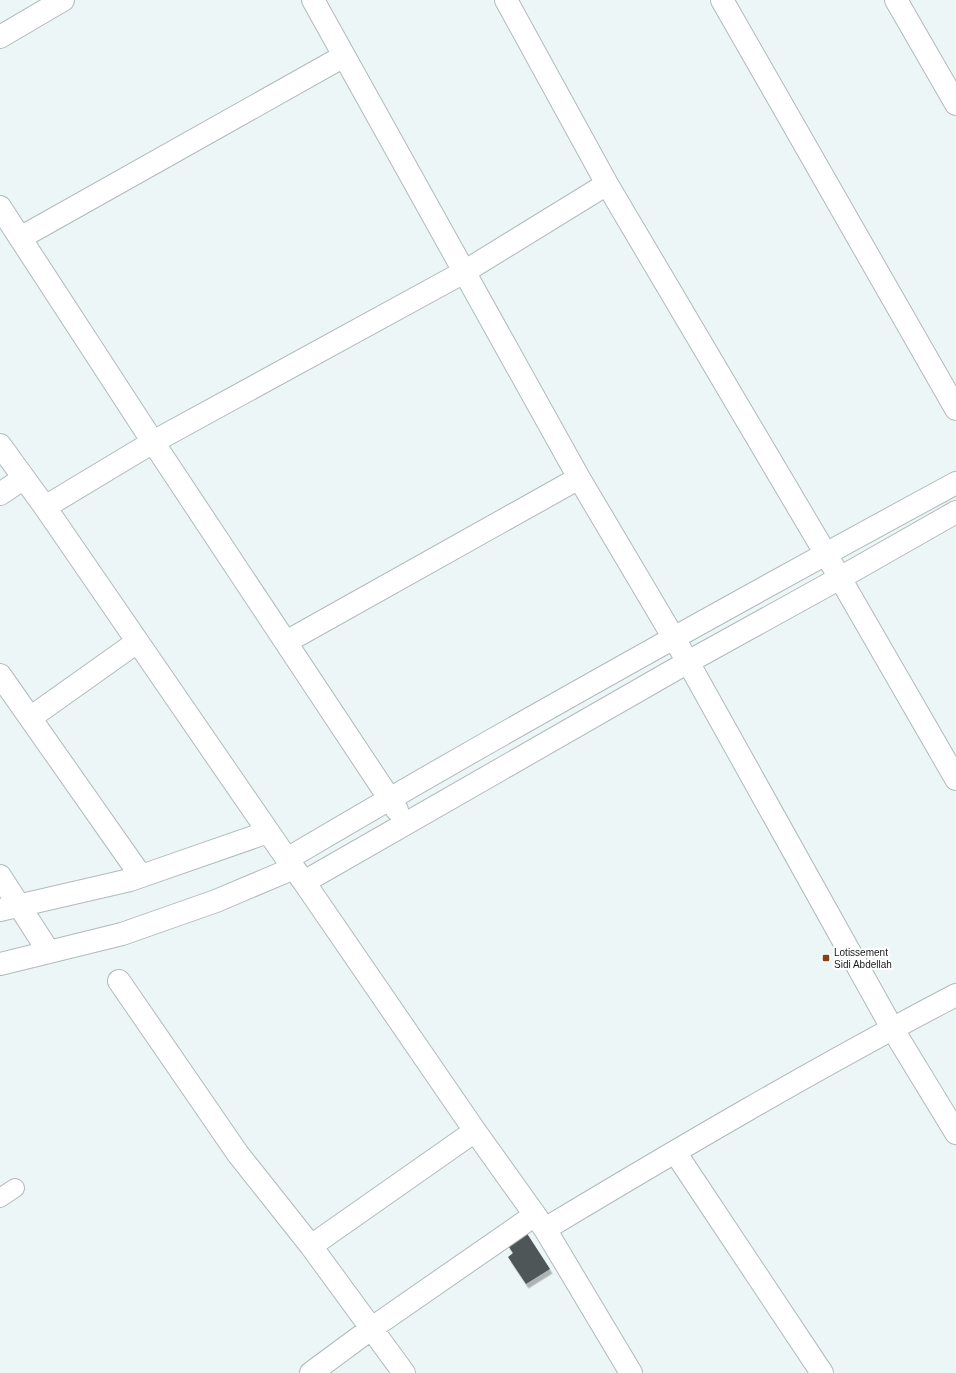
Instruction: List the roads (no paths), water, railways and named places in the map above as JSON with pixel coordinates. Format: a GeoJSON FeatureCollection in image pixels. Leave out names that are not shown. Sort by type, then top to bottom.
{"type":"FeatureCollection","features":[{"type":"Feature","properties":{"kind":"street"},"geometry":{"type":"LineString","coordinates":[[0,37],[63,0]]}},
{"type":"Feature","properties":{"kind":"street"},"geometry":{"type":"LineString","coordinates":[[313,0],[579,478],[675,638],[892,1028],[956,1133]]}},
{"type":"Feature","properties":{"kind":"street"},"geometry":{"type":"LineString","coordinates":[[506,0],[607,184],[840,578],[956,779]]}},
{"type":"Feature","properties":{"kind":"street"},"geometry":{"type":"LineString","coordinates":[[722,0],[956,409]]}},
{"type":"Feature","properties":{"kind":"street"},"geometry":{"type":"LineString","coordinates":[[896,0],[956,104]]}},
{"type":"Feature","properties":{"kind":"street"},"geometry":{"type":"LineString","coordinates":[[20,238],[344,56]]}},
{"type":"Feature","properties":{"kind":"street"},"geometry":{"type":"LineString","coordinates":[[45,507],[153,442],[464,272],[607,184]]}},
{"type":"Feature","properties":{"kind":"street"},"geometry":{"type":"LineString","coordinates":[[0,207],[153,442],[406,824]]}},
{"type":"Feature","properties":{"kind":"street"},"geometry":{"type":"LineString","coordinates":[[0,445],[45,507],[268,832],[475,1131],[540,1222],[630,1373]]}},
{"type":"Feature","properties":{"kind":"street"},"geometry":{"type":"LineString","coordinates":[[0,494],[24,478]]}},
{"type":"Feature","properties":{"kind":"street"},"geometry":{"type":"LineString","coordinates":[[286,642],[579,478]]}},
{"type":"Feature","properties":{"kind":"street"},"geometry":{"type":"LineString","coordinates":[[295,870],[390,798],[825,554],[956,483]]}},
{"type":"Feature","properties":{"kind":"street"},"geometry":{"type":"LineString","coordinates":[[0,964],[122,934],[216,901],[406,824],[688,662],[956,512]]}},
{"type":"Feature","properties":{"kind":"street"},"geometry":{"type":"LineString","coordinates":[[30,718],[137,642]]}},
{"type":"Feature","properties":{"kind":"street"},"geometry":{"type":"LineString","coordinates":[[0,675],[141,876]]}},
{"type":"Feature","properties":{"kind":"street"},"geometry":{"type":"LineString","coordinates":[[10,908],[130,880],[268,832]]}},
{"type":"Feature","properties":{"kind":"street"},"geometry":{"type":"LineString","coordinates":[[0,876],[10,908],[49,952]]}},
{"type":"Feature","properties":{"kind":"street"},"geometry":{"type":"LineString","coordinates":[[119,981],[238,1154],[311,1246],[404,1373]]}},
{"type":"Feature","properties":{"kind":"street"},"geometry":{"type":"LineString","coordinates":[[311,1373],[372,1328],[540,1222],[675,1152],[892,1028],[956,995]]}},
{"type":"Feature","properties":{"kind":"street"},"geometry":{"type":"LineString","coordinates":[[311,1246],[475,1131]]}},
{"type":"Feature","properties":{"kind":"street"},"geometry":{"type":"LineString","coordinates":[[675,1152],[822,1373]]}},
{"type":"Feature","properties":{"kind":"street"},"geometry":{"type":"LineString","coordinates":[[0,1198],[15,1188]]}},
{"type":"Feature","properties":{"kind":"place","name":"Lotissement Sidi Abdellah"},"geometry":{"type":"Point","coordinates":[826,958]}}]}
